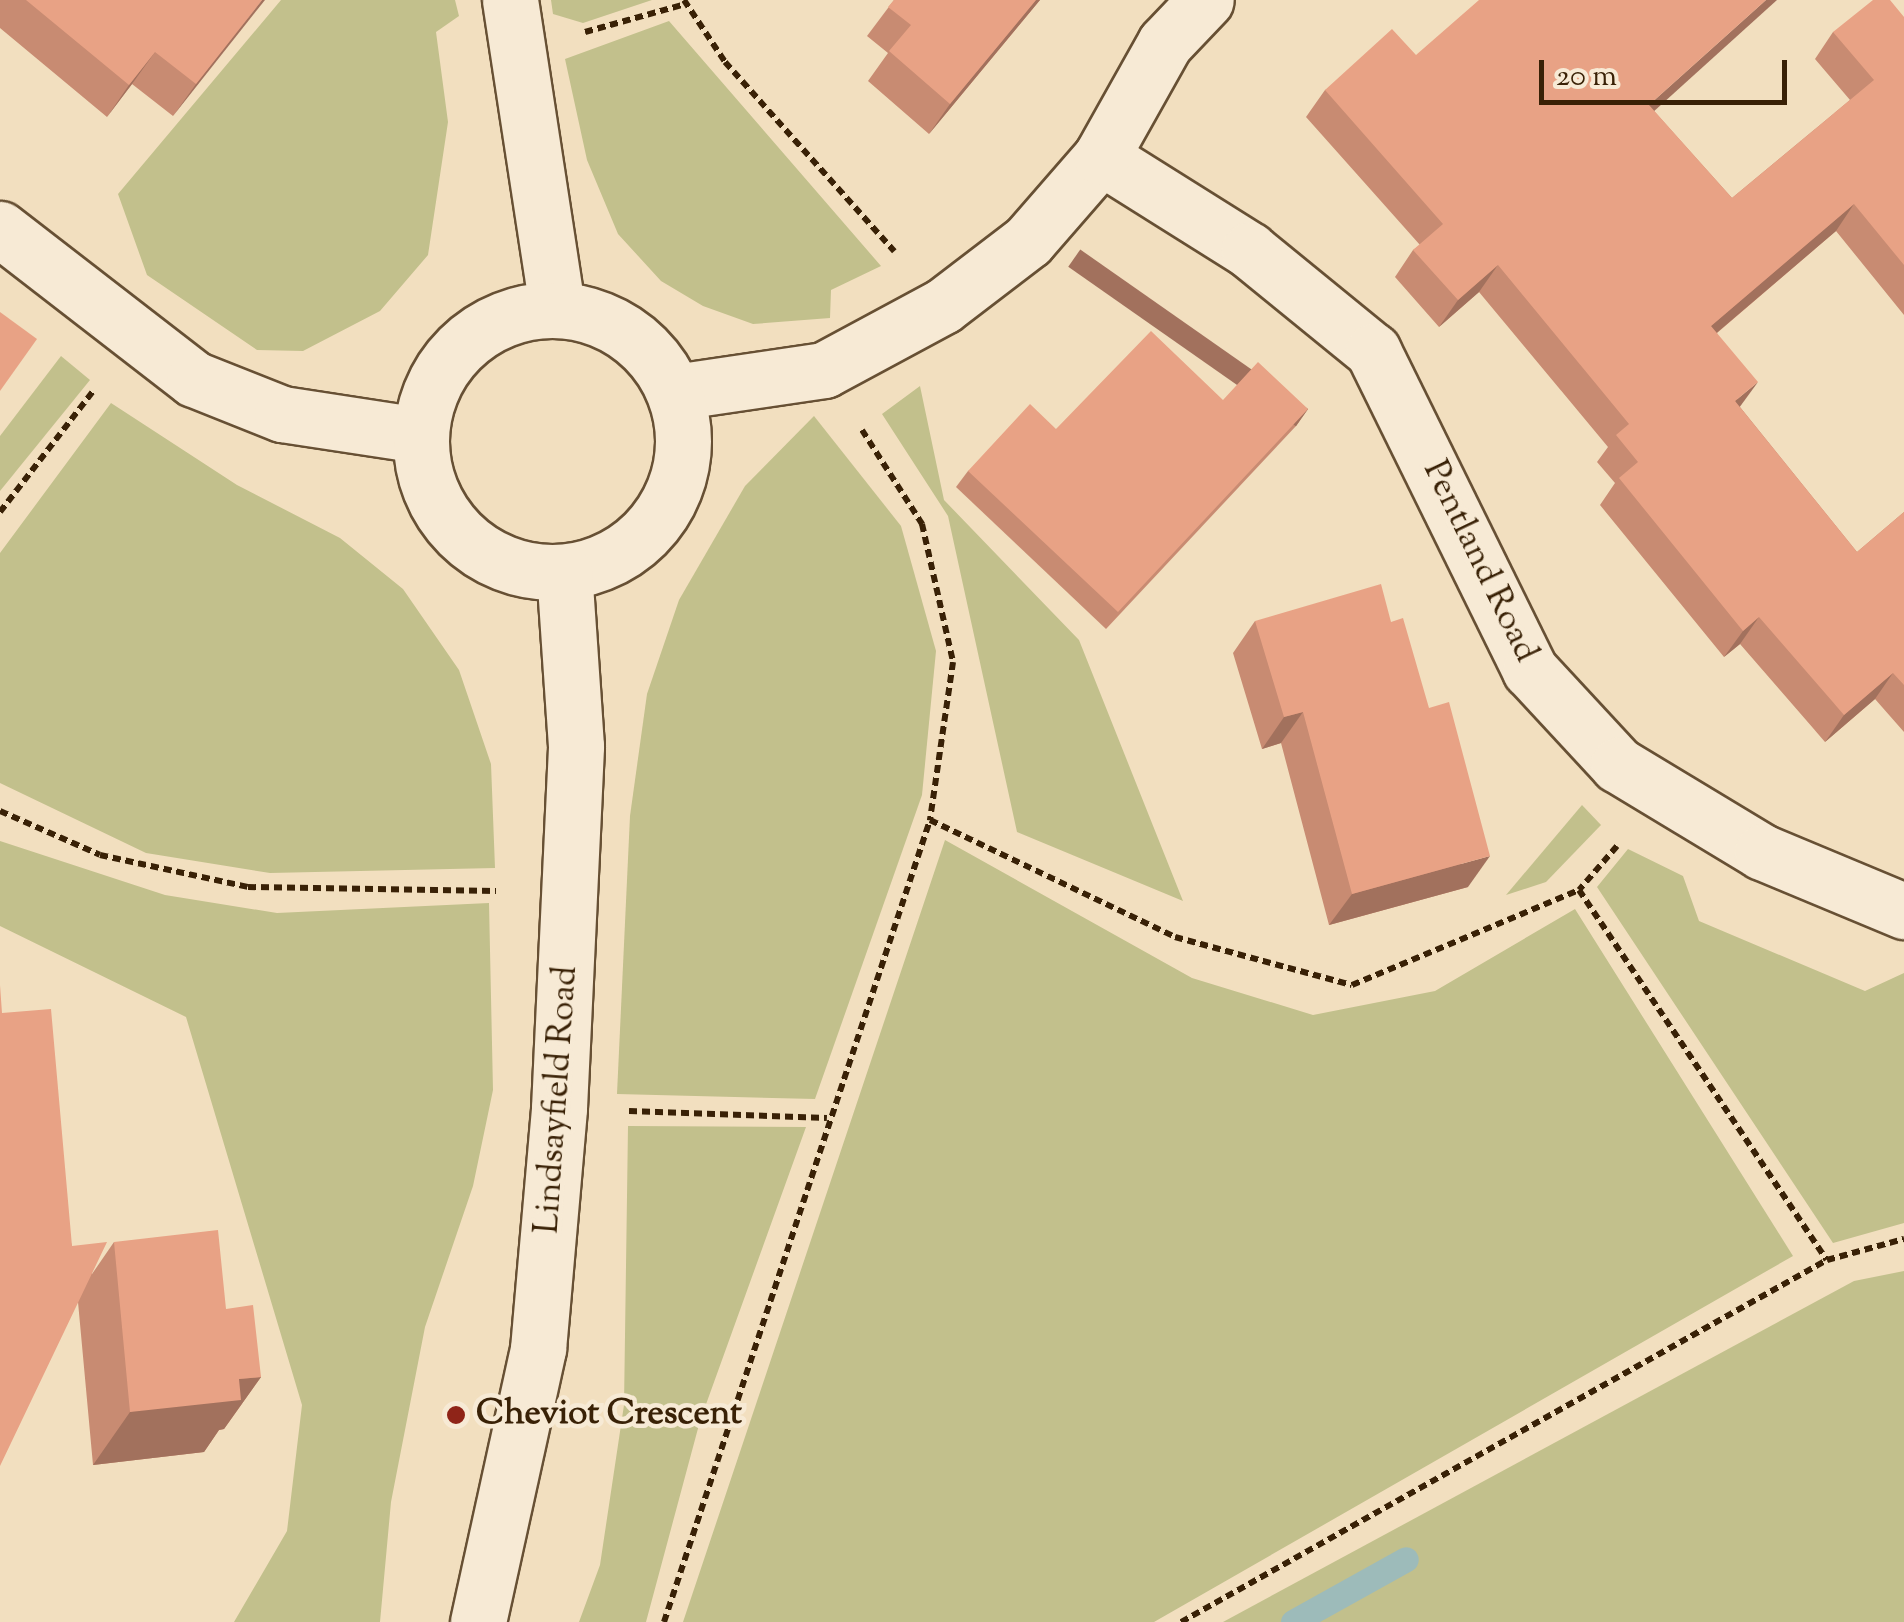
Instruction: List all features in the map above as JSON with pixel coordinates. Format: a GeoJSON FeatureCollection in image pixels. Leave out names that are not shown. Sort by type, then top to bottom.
{"type":"FeatureCollection","features":[{"type":"Feature","properties":{"kind":"street"},"geometry":{"type":"LineString","coordinates":[[674,392],[824,370],[943,306],[1028,241],[1100,157],[1165,43],[1206,0]]}},
{"type":"Feature","properties":{"kind":"street"},"geometry":{"type":"LineString","coordinates":[[515,25],[557,308]]}},
{"type":"Feature","properties":{"kind":"street","name":"Pentland Road"},"geometry":{"type":"LineString","coordinates":[[1100,157],[1249,250],[1373,351],[1530,670],[1618,765],[1762,852],[1904,911]]}},
{"type":"Feature","properties":{"kind":"street"},"geometry":{"type":"LineString","coordinates":[[0,229],[194,379],[282,414],[420,435]]}},
{"type":"Feature","properties":{"kind":"street"},"geometry":{"type":"LineString","coordinates":[[557,308],[628,332],[674,392],[680,476],[662,516],[632,546],[564,572],[509,566],[472,546],[442,516],[424,477],[420,435],[429,394],[478,331],[557,308]]}},
{"type":"Feature","properties":{"kind":"street","name":"Lindsayfield Road"},"geometry":{"type":"LineString","coordinates":[[478,1622],[538,1349],[559,1108],[576,746],[564,572]]}},
{"type":"Feature","properties":{"kind":"path"},"geometry":{"type":"LineString","coordinates":[[515,25],[684,2],[724,62],[943,306]]}},
{"type":"Feature","properties":{"kind":"path"},"geometry":{"type":"LineString","coordinates":[[0,512],[136,336]]}},
{"type":"Feature","properties":{"kind":"path"},"geometry":{"type":"LineString","coordinates":[[664,1622],[827,1118],[930,820],[953,662],[922,524],[824,370]]}},
{"type":"Feature","properties":{"kind":"path"},"geometry":{"type":"LineString","coordinates":[[930,820],[1176,937],[1352,985],[1579,890],[1661,794]]}},
{"type":"Feature","properties":{"kind":"path"},"geometry":{"type":"LineString","coordinates":[[0,811],[100,855],[248,887],[572,893]]}},
{"type":"Feature","properties":{"kind":"path"},"geometry":{"type":"LineString","coordinates":[[1579,890],[1827,1260]]}},
{"type":"Feature","properties":{"kind":"path"},"geometry":{"type":"LineString","coordinates":[[559,1108],[827,1118]]}},
{"type":"Feature","properties":{"kind":"path"},"geometry":{"type":"LineString","coordinates":[[1181,1622],[1827,1260],[1904,1239]]}},
{"type":"Feature","properties":{"kind":"shaded area"},"geometry":{"type":"Polygon","coordinates":[[[281,0],[455,0],[459,16],[436,32],[448,122],[428,255],[380,311],[303,351],[257,350],[147,275],[118,194],[281,0]]]}},
{"type":"Feature","properties":{"kind":"shaded area"},"geometry":{"type":"Polygon","coordinates":[[[551,0],[652,0],[583,23],[553,14],[551,0]]]}},
{"type":"Feature","properties":{"kind":"shaded area"},"geometry":{"type":"Polygon","coordinates":[[[669,21],[881,266],[831,290],[830,318],[753,324],[703,306],[661,281],[618,234],[587,160],[565,59],[669,21]]]}},
{"type":"Feature","properties":{"kind":"shaded area"},"geometry":{"type":"Polygon","coordinates":[[[61,356],[90,380],[0,491],[0,436],[61,356]]]}},
{"type":"Feature","properties":{"kind":"shaded area"},"geometry":{"type":"Polygon","coordinates":[[[920,386],[944,500],[1079,640],[1183,901],[1017,832],[948,516],[882,414],[920,386]]]}},
{"type":"Feature","properties":{"kind":"shaded area"},"geometry":{"type":"Polygon","coordinates":[[[111,403],[237,485],[340,538],[403,589],[459,670],[491,764],[495,868],[270,873],[146,853],[0,783],[0,553],[111,403]]]}},
{"type":"Feature","properties":{"kind":"shaded area"},"geometry":{"type":"Polygon","coordinates":[[[814,416],[901,526],[936,651],[922,795],[815,1099],[617,1094],[630,816],[647,694],[679,600],[745,486],[814,416]]]}},
{"type":"Feature","properties":{"kind":"shaded area"},"geometry":{"type":"Polygon","coordinates":[[[1582,805],[1601,825],[1546,882],[1506,895],[1582,805]]]}},
{"type":"Feature","properties":{"kind":"shaded area"},"geometry":{"type":"Polygon","coordinates":[[[945,840],[1192,978],[1313,1015],[1435,991],[1575,909],[1793,1256],[1154,1622],[683,1622],[945,840]]]}},
{"type":"Feature","properties":{"kind":"shaded area"},"geometry":{"type":"Polygon","coordinates":[[[0,841],[165,895],[277,913],[489,903],[493,1090],[473,1186],[425,1327],[391,1502],[380,1622],[234,1622],[287,1531],[302,1405],[186,1017],[0,926],[0,841]]]}},
{"type":"Feature","properties":{"kind":"shaded area"},"geometry":{"type":"Polygon","coordinates":[[[1628,849],[1683,876],[1699,921],[1865,991],[1904,973],[1904,1223],[1833,1243],[1597,887],[1628,849]]]}},
{"type":"Feature","properties":{"kind":"shaded area"},"geometry":{"type":"Polygon","coordinates":[[[628,1126],[806,1127],[700,1421],[646,1622],[579,1622],[600,1565],[624,1405],[628,1126]]]}},
{"type":"Feature","properties":{"kind":"shaded area"},"geometry":{"type":"Polygon","coordinates":[[[1904,1271],[1904,1622],[1223,1622],[1854,1281],[1904,1271]]]}},
{"type":"Feature","properties":{"kind":"building"},"geometry":{"type":"Polygon","coordinates":[[[26,0],[262,0],[196,84],[155,52],[129,85],[26,0]]]}},
{"type":"Feature","properties":{"kind":"building"},"geometry":{"type":"Polygon","coordinates":[[[894,0],[1036,0],[950,104],[889,51],[911,25],[888,7],[894,0]]]}},
{"type":"Feature","properties":{"kind":"building"},"geometry":{"type":"Polygon","coordinates":[[[1479,0],[1766,0],[1649,105],[1732,198],[1874,80],[1833,32],[1873,0],[1890,0],[1904,17],[1904,265],[1854,204],[1711,326],[1758,382],[1735,401],[1857,552],[1904,512],[1904,685],[1893,673],[1844,715],[1759,617],[1743,631],[1619,478],[1638,462],[1616,435],[1629,424],[1498,265],[1458,300],[1413,250],[1443,224],[1325,90],[1392,29],[1416,55],[1479,0]]]}},
{"type":"Feature","properties":{"kind":"building"},"geometry":{"type":"Polygon","coordinates":[[[0,312],[37,339],[0,391],[0,312]]]}},
{"type":"Feature","properties":{"kind":"building"},"geometry":{"type":"Polygon","coordinates":[[[1151,331],[1223,400],[1258,362],[1308,409],[1118,612],[968,471],[1030,404],[1056,429],[1151,331]]]}},
{"type":"Feature","properties":{"kind":"building"},"geometry":{"type":"Polygon","coordinates":[[[1381,584],[1391,622],[1403,618],[1429,708],[1449,702],[1490,856],[1352,894],[1303,712],[1284,717],[1255,621],[1381,584]]]}},
{"type":"Feature","properties":{"kind":"building"},"geometry":{"type":"Polygon","coordinates":[[[0,985],[2,1013],[51,1009],[72,1246],[107,1242],[0,1466],[0,985]]]}},
{"type":"Feature","properties":{"kind":"building"},"geometry":{"type":"Polygon","coordinates":[[[218,1230],[226,1309],[253,1305],[261,1377],[239,1379],[241,1400],[130,1412],[114,1242],[218,1230]]]}},
{"type":"Feature","properties":{"kind":"waterway"},"geometry":{"type":"LineString","coordinates":[[1293,1622],[1406,1559]]}},
{"type":"Feature","properties":{"kind":"place","name":"Cheviot Crescent"},"geometry":{"type":"Point","coordinates":[456,1415]}}]}
